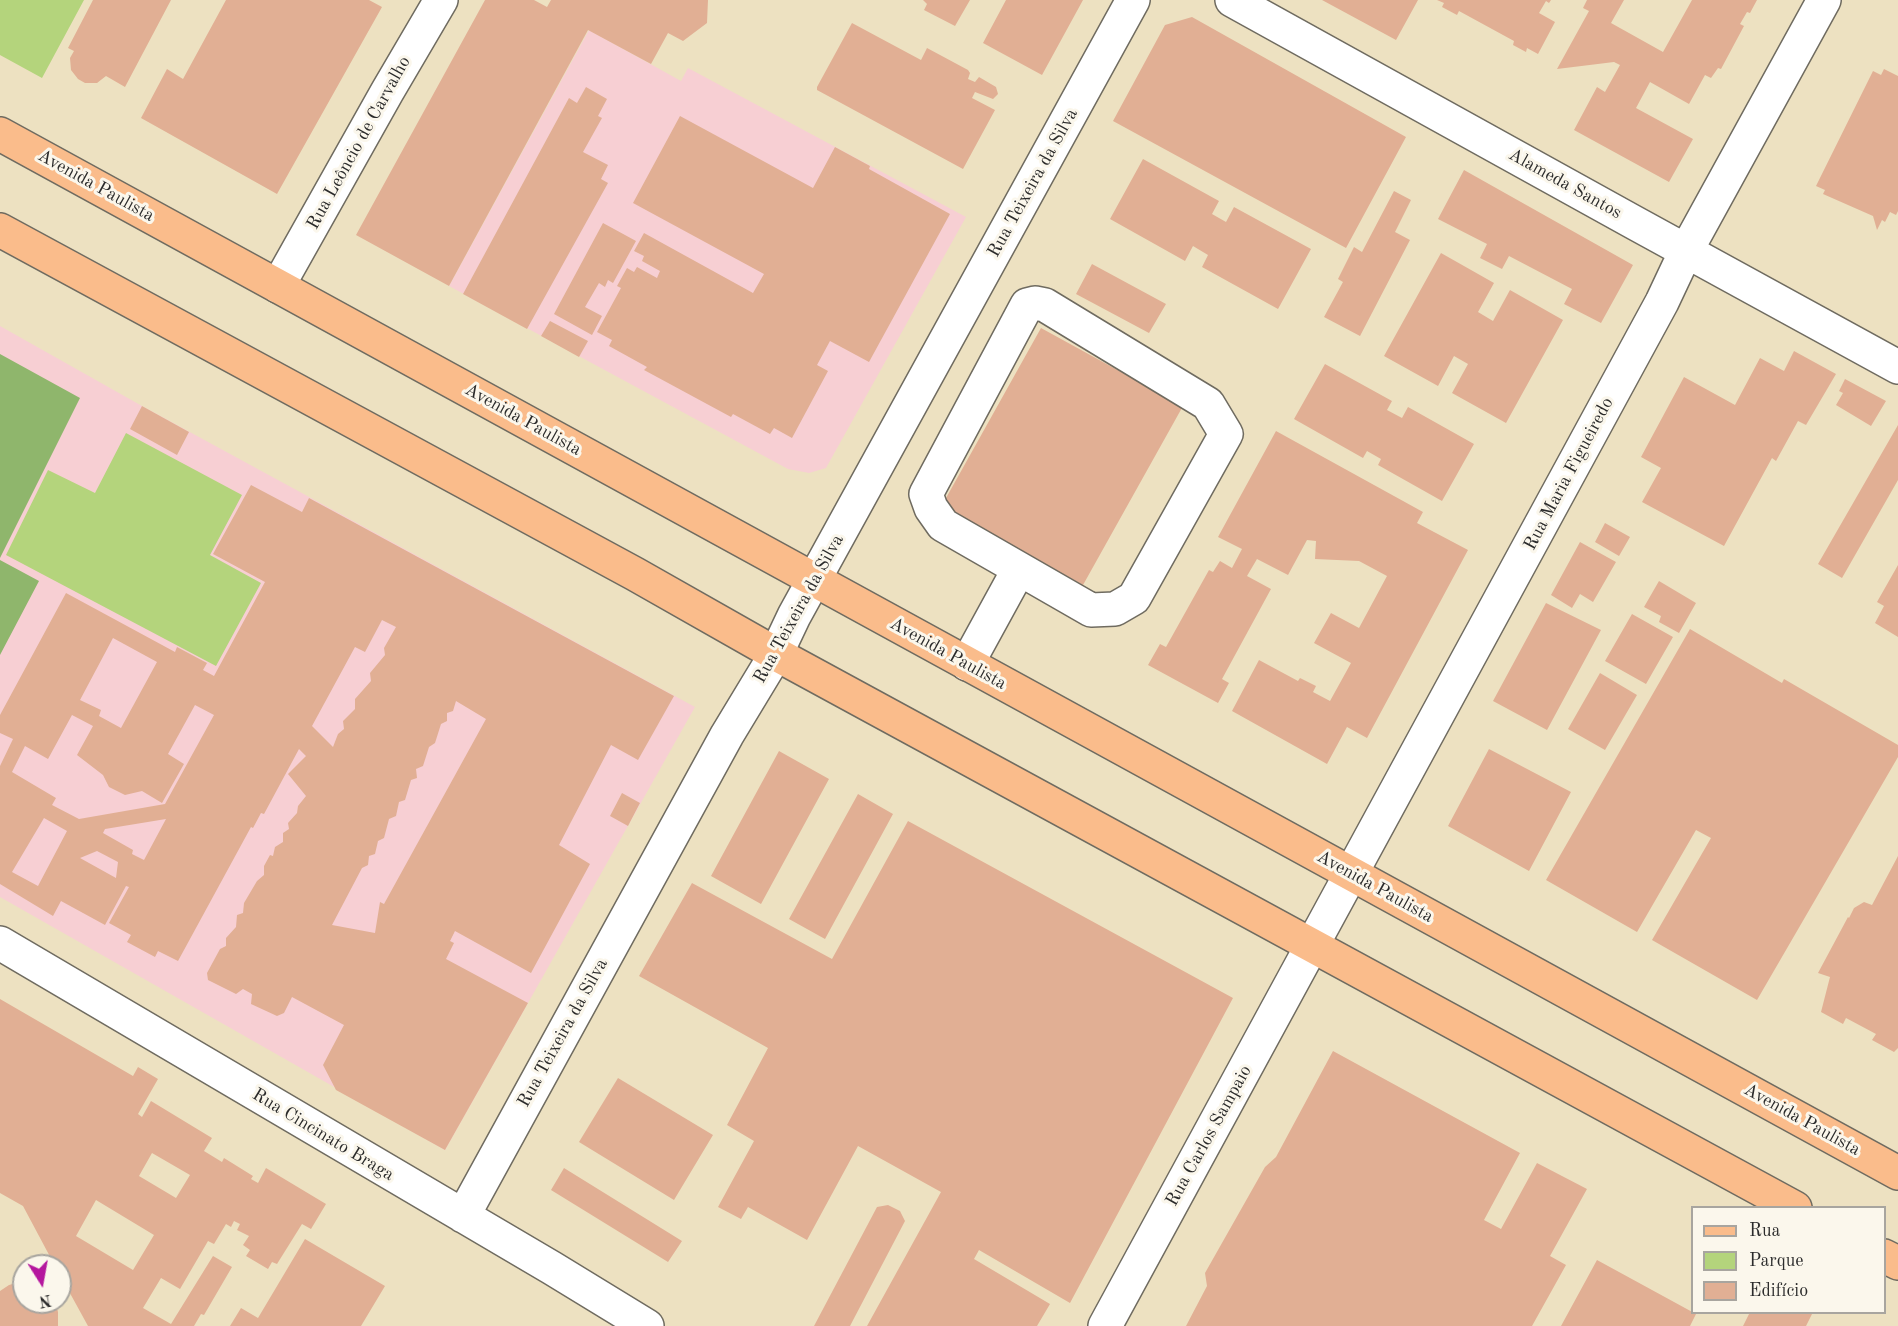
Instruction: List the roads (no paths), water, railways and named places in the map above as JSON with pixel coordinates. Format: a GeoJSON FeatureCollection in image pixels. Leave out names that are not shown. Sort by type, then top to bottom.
{"type":"FeatureCollection","features":[{"type":"Feature","properties":{"kind":"main road","name":"Avenida Paulista"},"geometry":{"type":"LineString","coordinates":[[0,134],[1898,1173]]}},
{"type":"Feature","properties":{"kind":"main road"},"geometry":{"type":"LineString","coordinates":[[0,230],[635,574],[776,654],[1790,1206]]}},
{"type":"Feature","properties":{"kind":"street","name":"Rua Leôncio de Carvalho"},"geometry":{"type":"LineString","coordinates":[[278,286],[441,0]]}},
{"type":"Feature","properties":{"kind":"street","name":"Rua Teixeira da Silva"},"geometry":{"type":"LineString","coordinates":[[463,1216],[728,735],[776,654],[814,580],[1133,0]]}},
{"type":"Feature","properties":{"kind":"street","name":"Alameda Santos"},"geometry":{"type":"LineString","coordinates":[[1232,0],[1898,367]]}},
{"type":"Feature","properties":{"kind":"street","name":"Rua Maria Figueiredo"},"geometry":{"type":"LineString","coordinates":[[1311,946],[1824,0]]}},
{"type":"Feature","properties":{"kind":"street"},"geometry":{"type":"LineString","coordinates":[[1035,303],[1045,305],[1208,404],[1226,434],[1134,598],[1115,609],[1091,610],[1019,569],[943,525],[931,508],[926,494],[1027,305],[1035,303]]}},
{"type":"Feature","properties":{"kind":"street"},"geometry":{"type":"LineString","coordinates":[[967,664],[1019,569]]}},
{"type":"Feature","properties":{"kind":"street","name":"Rua Cincinato Braga"},"geometry":{"type":"LineString","coordinates":[[0,944],[647,1326]]}},
{"type":"Feature","properties":{"kind":"street","name":"Rua Carlos Sampaio"},"geometry":{"type":"LineString","coordinates":[[1105,1326],[1311,946]]}}]}
